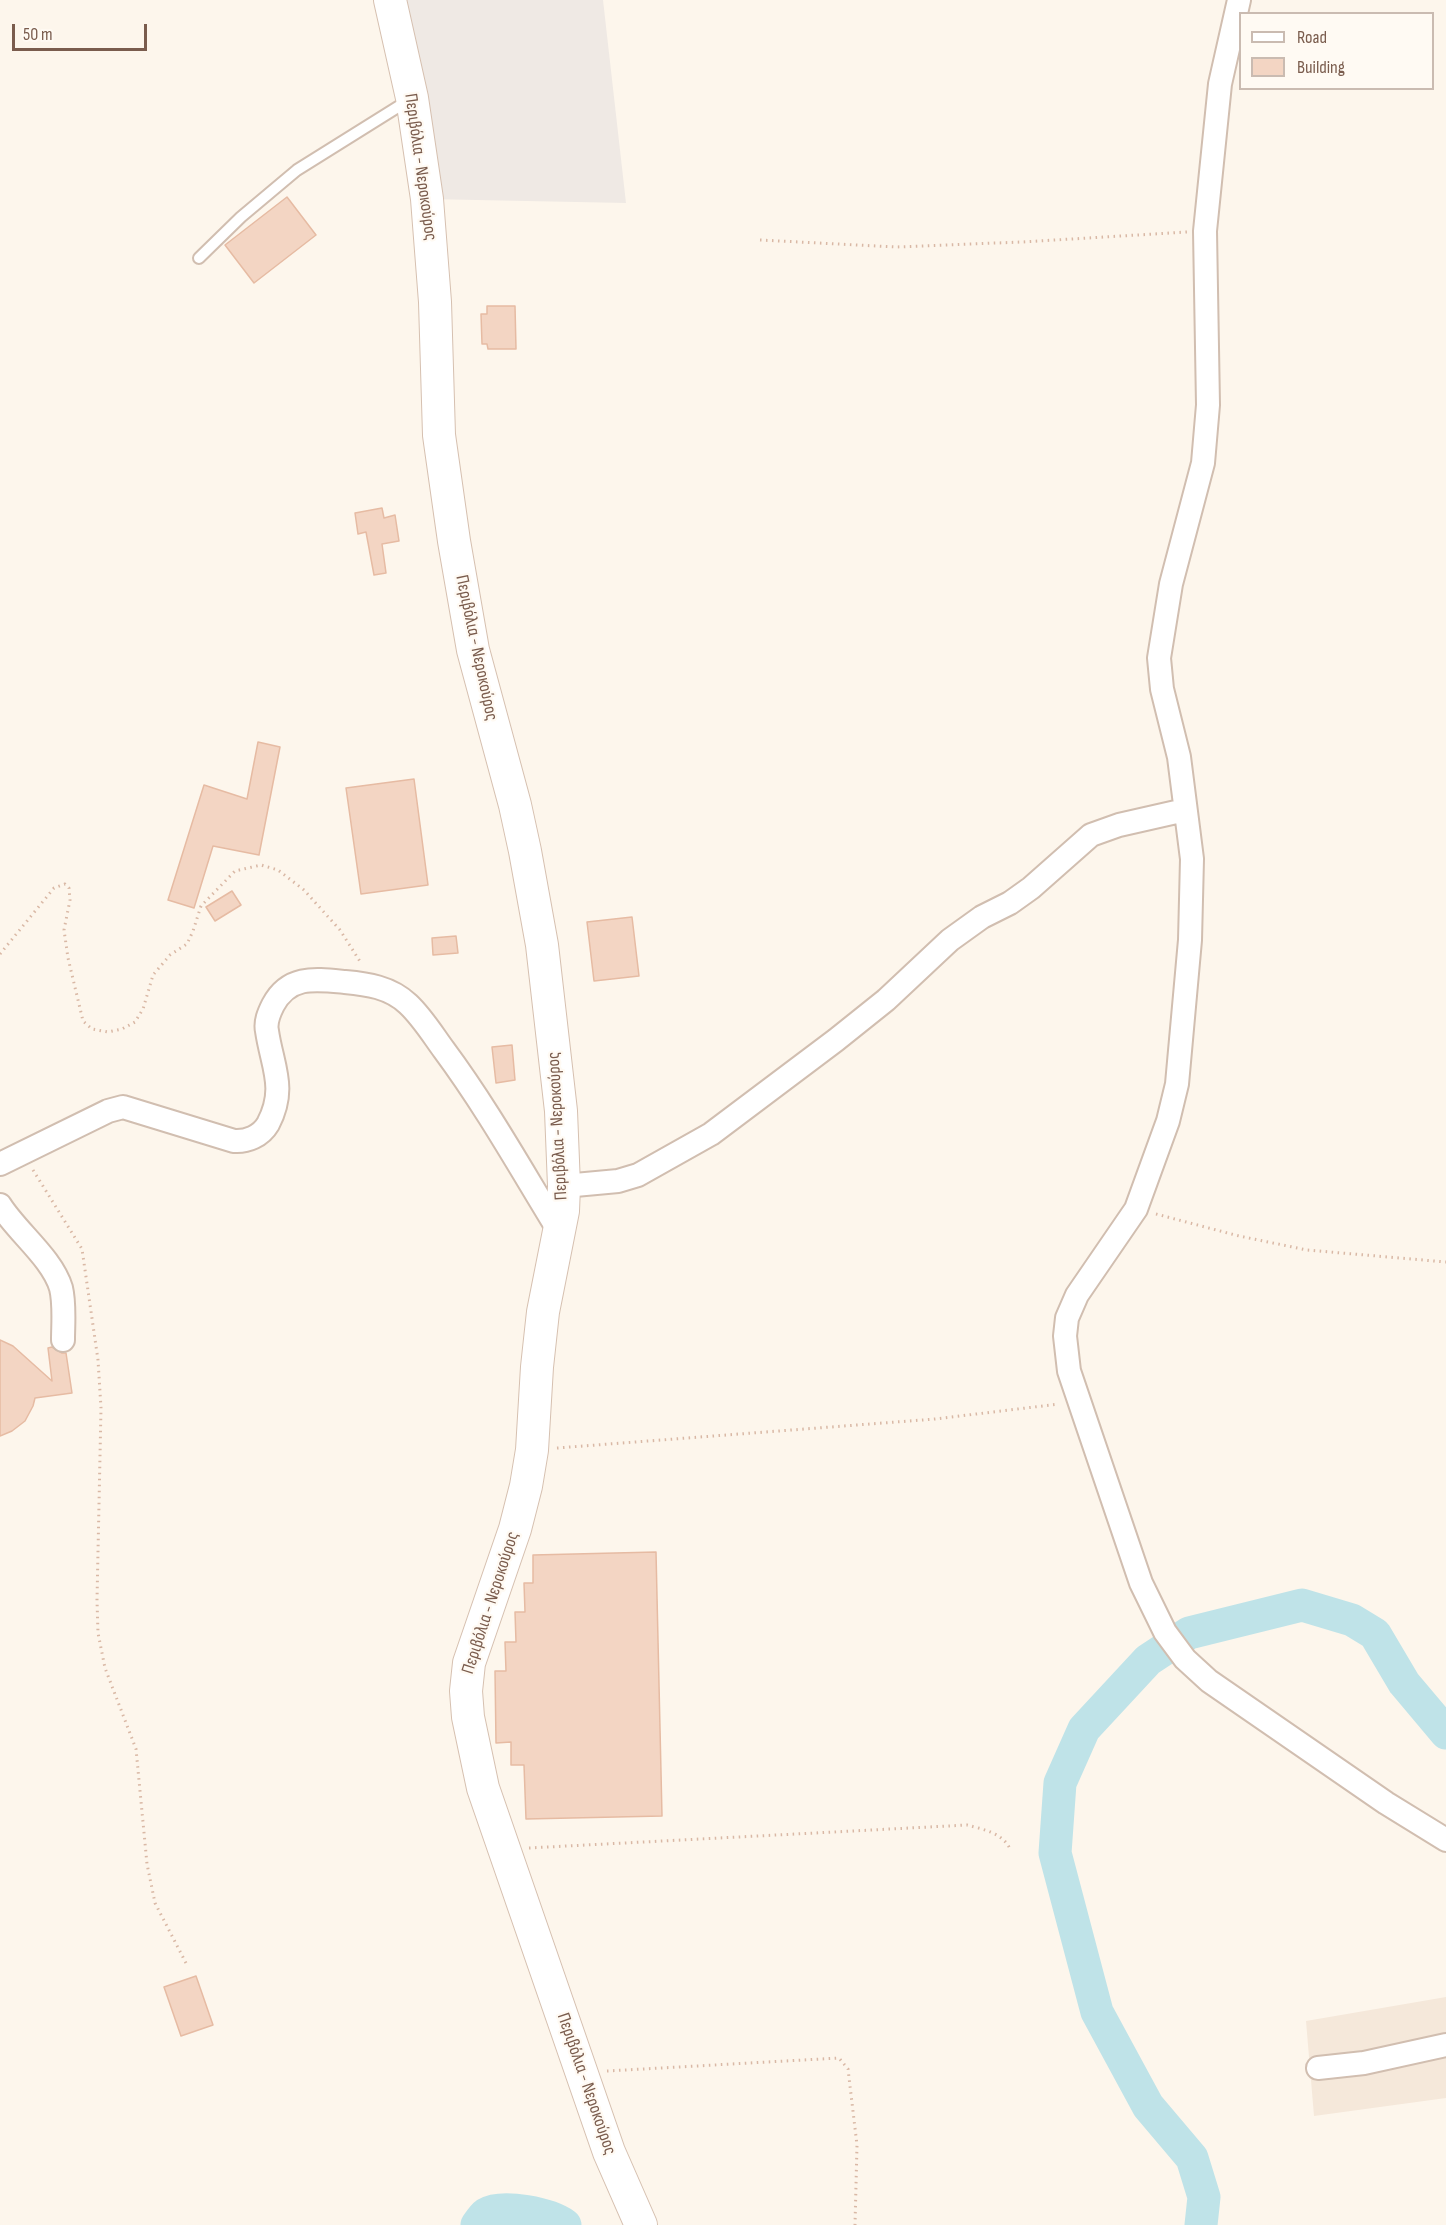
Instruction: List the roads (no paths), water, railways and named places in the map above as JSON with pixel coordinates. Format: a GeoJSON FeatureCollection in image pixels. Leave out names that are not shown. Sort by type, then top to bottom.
{"type":"FeatureCollection","features":[{"type":"Feature","properties":{"kind":"main road","name":"Περιβόλια - Νεροκούρος"},"geometry":{"type":"LineString","coordinates":[[390,0],[412,98],[430,228],[439,435],[473,650],[515,805],[542,945],[561,1111],[564,1186],[559,1231],[543,1312],[532,1450],[515,1529],[469,1663],[466,1691],[468,1717],[483,1788],[609,2152],[641,2225]]}},
{"type":"Feature","properties":{"kind":"street"},"geometry":{"type":"LineString","coordinates":[[1239,0],[1220,84],[1205,231],[1208,405],[1203,463],[1170,584],[1159,658],[1162,689],[1179,757],[1192,859],[1192,897],[1179,1064],[1168,1121],[1136,1209],[1077,1295],[1066,1318],[1065,1336],[1069,1371],[1142,1583],[1165,1632],[1185,1659],[1209,1681],[1248,1709],[1386,1803],[1446,1840]]}},
{"type":"Feature","properties":{"kind":"street"},"geometry":{"type":"LineString","coordinates":[[564,1186],[618,1181],[638,1175],[711,1134],[886,1000],[950,940],[982,916],[1010,903],[1031,888],[1090,835],[1119,825],[1185,810]]}},
{"type":"Feature","properties":{"kind":"street"},"geometry":{"type":"LineString","coordinates":[[0,1164],[123,1107],[234,1141],[252,1138],[265,1130],[275,1110],[277,1070],[266,1029],[269,1013],[277,998],[284,989],[295,982],[334,981],[366,984],[386,989],[407,1003],[451,1059],[559,1231]]}},
{"type":"Feature","properties":{"kind":"street"},"geometry":{"type":"LineString","coordinates":[[0,1205],[11,1223],[54,1273],[61,1290],[63,1340]]}},
{"type":"Feature","properties":{"kind":"street"},"geometry":{"type":"LineString","coordinates":[[1318,2068],[1364,2063],[1446,2045]]}},
{"type":"Feature","properties":{"kind":"lane"},"geometry":{"type":"LineString","coordinates":[[199,258],[240,217],[297,170],[412,98]]}},
{"type":"Feature","properties":{"kind":"waterway"},"geometry":{"type":"LineString","coordinates":[[1201,2225],[1204,2197],[1192,2158],[1148,2106],[1097,2012],[1055,1853],[1060,1783],[1084,1729],[1148,1660],[1189,1633],[1302,1605],[1352,1620],[1375,1634],[1404,1683],[1446,1733]]}},
{"type":"Feature","properties":{"kind":"waterway"},"geometry":{"type":"LineString","coordinates":[[477,2225],[486,2214],[503,2210],[538,2214],[565,2225]]}}]}
